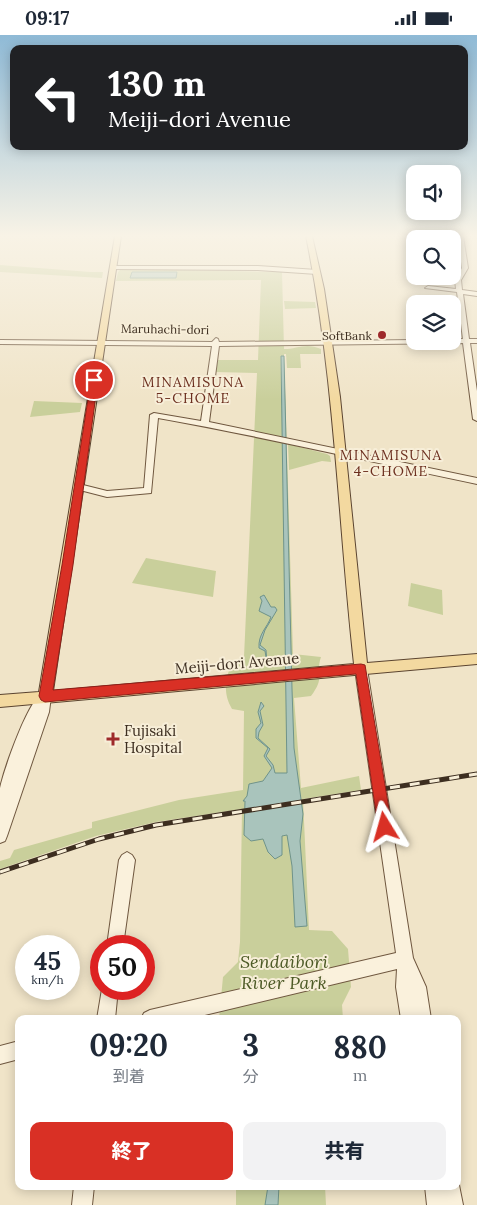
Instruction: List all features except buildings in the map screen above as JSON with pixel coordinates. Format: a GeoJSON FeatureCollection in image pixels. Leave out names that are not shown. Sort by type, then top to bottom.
{"type":"FeatureCollection","features":[{"type":"Feature","properties":{"kind":"main road"},"geometry":{"type":"LineString","coordinates":[[45,696],[109,291]]}},
{"type":"Feature","properties":{"kind":"main road"},"geometry":{"type":"LineString","coordinates":[[320,291],[329,342],[342,453],[361,669]]}},
{"type":"Feature","properties":{"kind":"main road","name":"Meiji-dori Avenue"},"geometry":{"type":"LineString","coordinates":[[0,701],[477,659]]}},
{"type":"Feature","properties":{"kind":"street"},"geometry":{"type":"LineString","coordinates":[[449,291],[477,294]]}},
{"type":"Feature","properties":{"kind":"street"},"geometry":{"type":"LineString","coordinates":[[460,292],[477,419]]}},
{"type":"Feature","properties":{"kind":"street","name":"Maruhachi-dori"},"geometry":{"type":"LineString","coordinates":[[0,340],[477,342]]}},
{"type":"Feature","properties":{"kind":"street"},"geometry":{"type":"LineString","coordinates":[[205,424],[216,342]]}},
{"type":"Feature","properties":{"kind":"street"},"geometry":{"type":"LineString","coordinates":[[79,487],[107,494],[145,493],[148,491],[154,415],[255,433],[477,481]]}},
{"type":"Feature","properties":{"kind":"street"},"geometry":{"type":"LineString","coordinates":[[361,669],[405,959],[405,987],[409,1015]]}},
{"type":"Feature","properties":{"kind":"street"},"geometry":{"type":"LineString","coordinates":[[0,810],[33,713],[45,696]]}},
{"type":"Feature","properties":{"kind":"street"},"geometry":{"type":"LineString","coordinates":[[0,836],[42,712],[45,696]]}},
{"type":"Feature","properties":{"kind":"street"},"geometry":{"type":"LineString","coordinates":[[117,935],[127,860]]}},
{"type":"Feature","properties":{"kind":"street"},"geometry":{"type":"LineString","coordinates":[[167,1015],[405,959]]}},
{"type":"Feature","properties":{"kind":"street"},"geometry":{"type":"LineString","coordinates":[[405,959],[417,987],[421,1015]]}},
{"type":"Feature","properties":{"kind":"street"},"geometry":{"type":"LineString","coordinates":[[107,1015],[109,1000]]}},
{"type":"Feature","properties":{"kind":"street"},"geometry":{"type":"LineString","coordinates":[[0,1055],[15,1051]]}},
{"type":"Feature","properties":{"kind":"street"},"geometry":{"type":"LineString","coordinates":[[82,1205],[84,1190]]}},
{"type":"Feature","properties":{"kind":"street"},"geometry":{"type":"LineString","coordinates":[[435,1190],[437,1205]]}},
{"type":"Feature","properties":{"kind":"street"},"geometry":{"type":"LineString","coordinates":[[451,1190],[453,1205]]}},
{"type":"Feature","properties":{"kind":"green space","name":"Sendaibori River Park"},"geometry":{"type":"Polygon","coordinates":[[[261,291],[282,291],[284,349],[311,346],[321,349],[321,354],[300,354],[301,368],[287,368],[286,354],[284,354],[293,654],[321,657],[318,684],[311,696],[294,698],[301,788],[359,776],[361,790],[303,799],[309,930],[332,931],[348,949],[351,987],[342,1005],[343,1015],[219,1015],[223,977],[238,962],[242,809],[156,822],[96,836],[0,869],[0,861],[10,858],[14,850],[92,828],[92,822],[179,800],[243,790],[244,711],[232,709],[227,697],[226,685],[232,661],[244,657],[257,373],[215,372],[216,360],[258,360],[261,291]]]}},
{"type":"Feature","properties":{"kind":"green space"},"geometry":{"type":"Polygon","coordinates":[[[284,301],[315,302],[316,308],[285,309],[284,301]]]}},
{"type":"Feature","properties":{"kind":"green space"},"geometry":{"type":"Polygon","coordinates":[[[34,401],[82,403],[80,412],[30,417],[34,401]]]}},
{"type":"Feature","properties":{"kind":"green space"},"geometry":{"type":"Polygon","coordinates":[[[288,444],[327,454],[330,456],[331,462],[322,461],[289,470],[288,444]]]}},
{"type":"Feature","properties":{"kind":"green space"},"geometry":{"type":"Polygon","coordinates":[[[146,558],[216,571],[213,597],[132,583],[146,558]]]}},
{"type":"Feature","properties":{"kind":"green space"},"geometry":{"type":"Polygon","coordinates":[[[411,583],[442,590],[443,615],[408,606],[411,583]]]}},
{"type":"Feature","properties":{"kind":"green space"},"geometry":{"type":"Polygon","coordinates":[[[236,1190],[325,1190],[326,1205],[236,1205],[236,1190]]]}},
{"type":"Feature","properties":{"kind":"water"},"geometry":{"type":"Polygon","coordinates":[[[281,356],[284,356],[294,748],[303,814],[300,841],[307,926],[295,927],[292,866],[287,835],[282,836],[282,855],[275,859],[268,852],[263,839],[251,841],[244,835],[245,801],[243,801],[247,796],[249,784],[263,781],[272,768],[264,756],[268,748],[256,738],[256,729],[261,723],[258,712],[261,702],[264,706],[260,711],[263,725],[258,738],[270,749],[266,756],[273,765],[275,773],[287,773],[281,356]]]}},
{"type":"Feature","properties":{"kind":"water"},"geometry":{"type":"Polygon","coordinates":[[[264,595],[271,607],[275,607],[277,610],[265,630],[260,645],[266,650],[267,663],[265,651],[259,648],[261,635],[271,617],[259,611],[262,601],[260,597],[264,595]]]}},
{"type":"Feature","properties":{"kind":"water"},"geometry":{"type":"Polygon","coordinates":[[[267,1190],[279,1190],[278,1205],[265,1205],[267,1190]]]}},
{"type":"Feature","properties":{"kind":"railway"},"geometry":{"type":"LineString","coordinates":[[0,872],[99,839],[156,825],[477,774]]}},
{"type":"Feature","properties":{"kind":"place","name":"SoftBank"},"geometry":{"type":"Point","coordinates":[382,335]}},
{"type":"Feature","properties":{"kind":"place","name":"Fujisaki Hospital"},"geometry":{"type":"Point","coordinates":[113,739]}},
{"type":"Feature","properties":{"kind":"district","name":"MINAMISUNA 5-CHOME"},"geometry":{"type":"Point","coordinates":[193,390]}},
{"type":"Feature","properties":{"kind":"district","name":"MINAMISUNA 4-CHOME"},"geometry":{"type":"Point","coordinates":[391,463]}},
{"type":"Feature","properties":{"kind":"route"},"geometry":{"type":"LineString","coordinates":[[94,380],[68,565],[45,696],[361,669],[385,827]]}}]}
